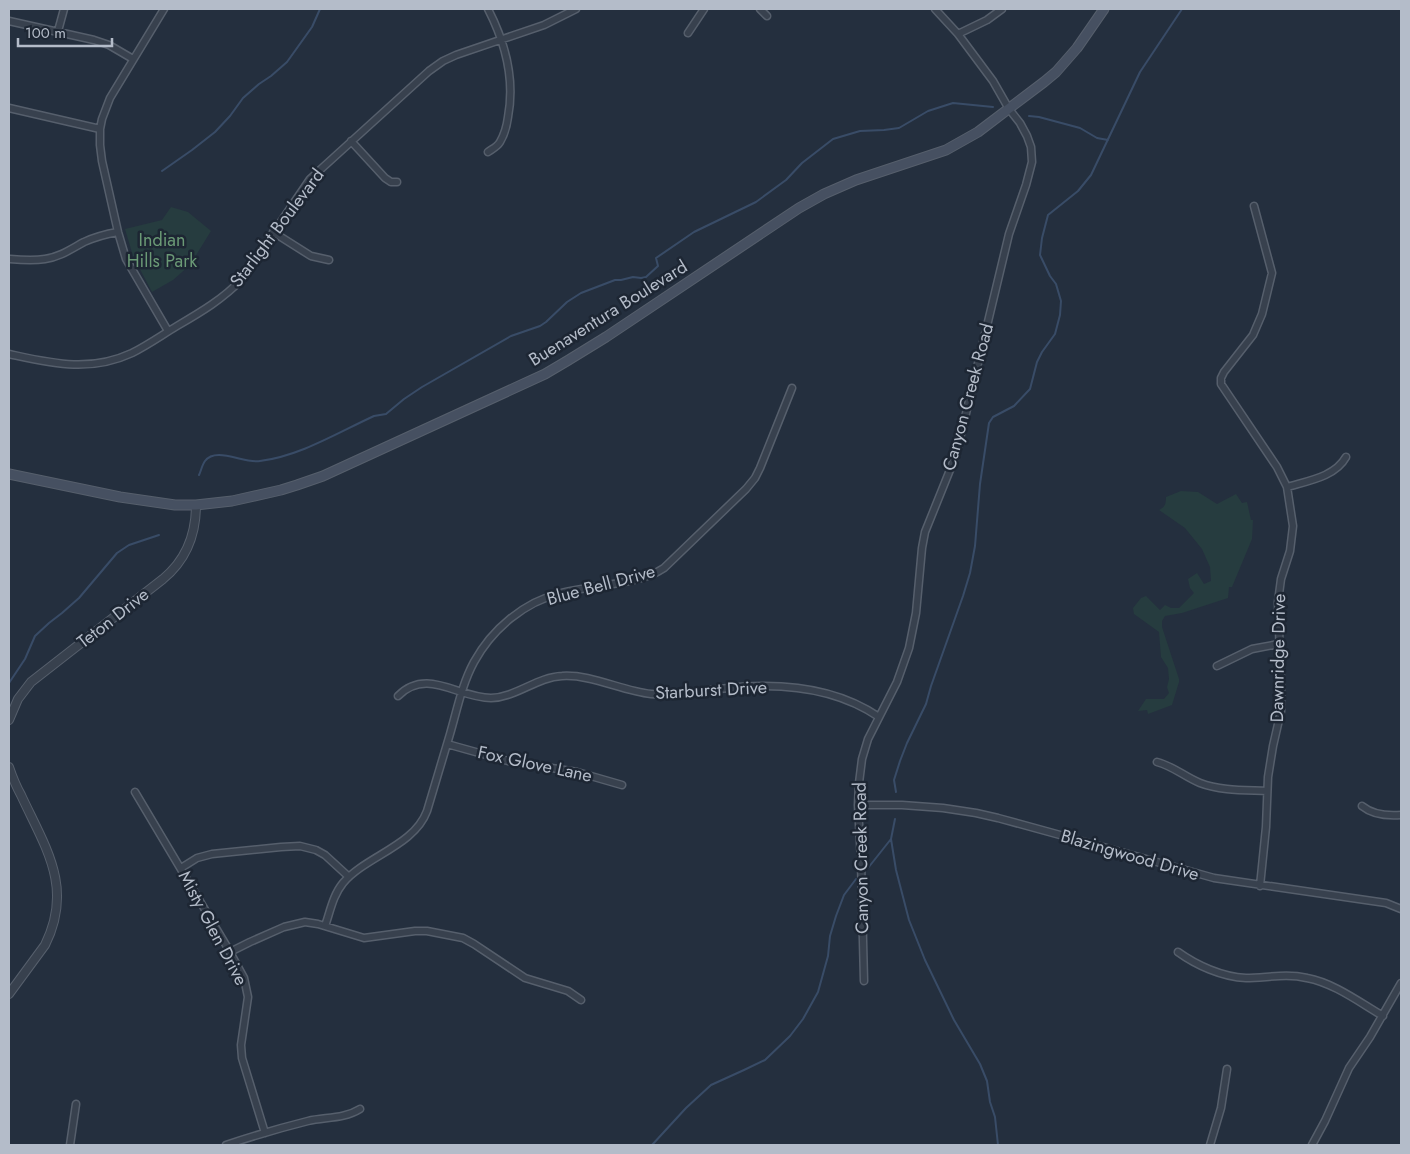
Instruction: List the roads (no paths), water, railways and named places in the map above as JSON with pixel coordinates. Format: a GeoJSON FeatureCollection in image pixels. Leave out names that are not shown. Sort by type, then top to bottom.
{"type":"FeatureCollection","features":[{"type":"Feature","properties":{"kind":"main road","name":"Buenaventura Boulevard"},"geometry":{"type":"LineString","coordinates":[[9,474],[175,505],[232,502],[281,490],[324,476],[545,374],[799,208],[824,194],[856,180],[946,150],[978,132],[1056,72],[1077,48],[1104,9]]}},
{"type":"Feature","properties":{"kind":"street"},"geometry":{"type":"LineString","coordinates":[[58,32],[64,9]]}},
{"type":"Feature","properties":{"kind":"street"},"geometry":{"type":"LineString","coordinates":[[164,9],[107,104],[100,129],[100,145],[118,232],[128,263],[168,332]]}},
{"type":"Feature","properties":{"kind":"street"},"geometry":{"type":"LineString","coordinates":[[488,9],[500,40],[510,80],[508,121],[499,143],[488,152]]}},
{"type":"Feature","properties":{"kind":"street","name":"Starlight Boulevard"},"geometry":{"type":"LineString","coordinates":[[9,354],[57,364],[91,364],[131,353],[168,332],[232,290],[248,271],[310,179],[429,71],[456,55],[544,25],[576,9]]}},
{"type":"Feature","properties":{"kind":"street"},"geometry":{"type":"LineString","coordinates":[[688,33],[704,9]]}},
{"type":"Feature","properties":{"kind":"street"},"geometry":{"type":"LineString","coordinates":[[760,9],[767,16]]}},
{"type":"Feature","properties":{"kind":"street","name":"Canyon Creek Road"},"geometry":{"type":"LineString","coordinates":[[864,981],[858,805],[862,759],[868,739],[897,682],[909,648],[925,532],[948,478],[958,446],[1009,234],[1031,167],[1032,152],[1030,142],[1020,123],[993,81],[958,34],[935,9]]}},
{"type":"Feature","properties":{"kind":"street"},"geometry":{"type":"LineString","coordinates":[[958,34],[987,20],[1002,9]]}},
{"type":"Feature","properties":{"kind":"street"},"geometry":{"type":"LineString","coordinates":[[9,21],[101,42],[133,59]]}},
{"type":"Feature","properties":{"kind":"street"},"geometry":{"type":"LineString","coordinates":[[9,108],[100,129]]}},
{"type":"Feature","properties":{"kind":"street"},"geometry":{"type":"LineString","coordinates":[[351,140],[385,178],[391,182],[397,182]]}},
{"type":"Feature","properties":{"kind":"street","name":"Dawnridge Drive"},"geometry":{"type":"LineString","coordinates":[[1254,206],[1272,273],[1262,314],[1250,340],[1224,372],[1221,384],[1270,456],[1286,487],[1293,526],[1290,552],[1278,602],[1282,683],[1281,711],[1271,755],[1260,886]]}},
{"type":"Feature","properties":{"kind":"street"},"geometry":{"type":"LineString","coordinates":[[10,259],[46,259],[68,252],[90,240],[118,232]]}},
{"type":"Feature","properties":{"kind":"street"},"geometry":{"type":"LineString","coordinates":[[273,232],[312,256],[329,260]]}},
{"type":"Feature","properties":{"kind":"street","name":"Blue Bell Drive"},"geometry":{"type":"LineString","coordinates":[[325,926],[342,884],[363,866],[406,838],[421,823],[427,811],[462,692],[473,664],[499,628],[527,607],[540,600],[560,593],[644,578],[668,565],[752,482],[760,468],[792,388]]}},
{"type":"Feature","properties":{"kind":"street"},"geometry":{"type":"LineString","coordinates":[[1286,487],[1318,478],[1336,469],[1346,456]]}},
{"type":"Feature","properties":{"kind":"street","name":"Teton Drive"},"geometry":{"type":"LineString","coordinates":[[9,720],[18,699],[31,682],[163,579],[176,566],[192,540],[196,505]]}},
{"type":"Feature","properties":{"kind":"street"},"geometry":{"type":"LineString","coordinates":[[1217,666],[1252,649],[1279,644]]}},
{"type":"Feature","properties":{"kind":"street","name":"Starburst Drive"},"geometry":{"type":"LineString","coordinates":[[398,696],[407,688],[420,684],[430,684],[480,697],[499,697],[544,679],[567,676],[592,680],[638,692],[664,694],[721,688],[793,687],[810,689],[834,695],[860,706],[879,717]]}},
{"type":"Feature","properties":{"kind":"street","name":"Fox Glove Lane"},"geometry":{"type":"LineString","coordinates":[[447,744],[508,761],[577,772],[622,785]]}},
{"type":"Feature","properties":{"kind":"street"},"geometry":{"type":"LineString","coordinates":[[1157,762],[1168,765],[1198,782],[1214,787],[1267,791]]}},
{"type":"Feature","properties":{"kind":"street"},"geometry":{"type":"LineString","coordinates":[[9,766],[54,868],[57,897],[55,919],[45,945],[9,994]]}},
{"type":"Feature","properties":{"kind":"street","name":"Misty Glen Drive"},"geometry":{"type":"LineString","coordinates":[[135,792],[244,978],[247,1005],[241,1045],[242,1058],[265,1132]]}},
{"type":"Feature","properties":{"kind":"street","name":"Blazingwood Drive"},"geometry":{"type":"LineString","coordinates":[[858,805],[926,806],[976,813],[1072,838],[1202,876],[1386,903],[1401,909]]}},
{"type":"Feature","properties":{"kind":"street"},"geometry":{"type":"LineString","coordinates":[[1362,806],[1384,815],[1401,815]]}},
{"type":"Feature","properties":{"kind":"street"},"geometry":{"type":"LineString","coordinates":[[181,868],[197,858],[212,854],[281,846],[300,846],[320,852],[332,860],[349,877]]}},
{"type":"Feature","properties":{"kind":"street"},"geometry":{"type":"LineString","coordinates":[[230,952],[290,925],[305,922],[364,938],[421,930],[463,938],[525,978],[568,991],[581,1000]]}},
{"type":"Feature","properties":{"kind":"street"},"geometry":{"type":"LineString","coordinates":[[1178,952],[1212,970],[1243,978],[1291,976],[1322,982],[1382,1016]]}},
{"type":"Feature","properties":{"kind":"street"},"geometry":{"type":"LineString","coordinates":[[1312,1145],[1346,1073],[1370,1037],[1401,983]]}},
{"type":"Feature","properties":{"kind":"street"},"geometry":{"type":"LineString","coordinates":[[1210,1145],[1221,1108],[1227,1069]]}},
{"type":"Feature","properties":{"kind":"street"},"geometry":{"type":"LineString","coordinates":[[70,1145],[76,1104]]}},
{"type":"Feature","properties":{"kind":"street"},"geometry":{"type":"LineString","coordinates":[[226,1145],[311,1120],[346,1116],[360,1109]]}},
{"type":"Feature","properties":{"kind":"waterway"},"geometry":{"type":"LineString","coordinates":[[162,171],[215,132],[243,98],[287,62],[312,27],[320,9]]}},
{"type":"Feature","properties":{"kind":"waterway"},"geometry":{"type":"LineString","coordinates":[[896,792],[894,780],[900,761],[926,704],[970,573],[975,546],[980,484],[989,423],[993,417],[1014,406],[1030,389],[1037,362],[1055,334],[1060,315],[1061,301],[1056,284],[1040,255],[1048,215],[1078,191],[1091,175],[1140,72],[1182,9]]}},
{"type":"Feature","properties":{"kind":"waterway"},"geometry":{"type":"LineString","coordinates":[[199,475],[205,461],[216,455],[253,461],[275,458],[304,449],[374,416],[386,414],[422,387],[511,336],[540,326],[567,302],[581,293],[615,280],[646,277],[658,266],[656,258],[694,232],[756,202],[786,180],[802,163],[833,139],[860,131],[899,128],[928,111],[953,103],[993,107]]}},
{"type":"Feature","properties":{"kind":"waterway"},"geometry":{"type":"LineString","coordinates":[[1029,116],[1080,128],[1097,138],[1108,140]]}},
{"type":"Feature","properties":{"kind":"waterway"},"geometry":{"type":"LineString","coordinates":[[9,683],[25,659],[35,636],[79,598],[117,553],[129,545],[159,535]]}},
{"type":"Feature","properties":{"kind":"waterway"},"geometry":{"type":"LineString","coordinates":[[895,819],[891,839],[896,870],[909,920],[925,960],[954,1020],[980,1064],[987,1081],[990,1102],[995,1117],[998,1145]]}},
{"type":"Feature","properties":{"kind":"waterway"},"geometry":{"type":"LineString","coordinates":[[868,868],[891,839]]}},
{"type":"Feature","properties":{"kind":"waterway"},"geometry":{"type":"LineString","coordinates":[[652,1145],[686,1108],[711,1085],[765,1060],[790,1036],[803,1019],[818,992],[836,916],[844,895],[856,879]]}},
{"type":"Feature","properties":{"kind":"park label","name":"Indian Hills Park"},"geometry":{"type":"Point","coordinates":[162,250]}}]}
